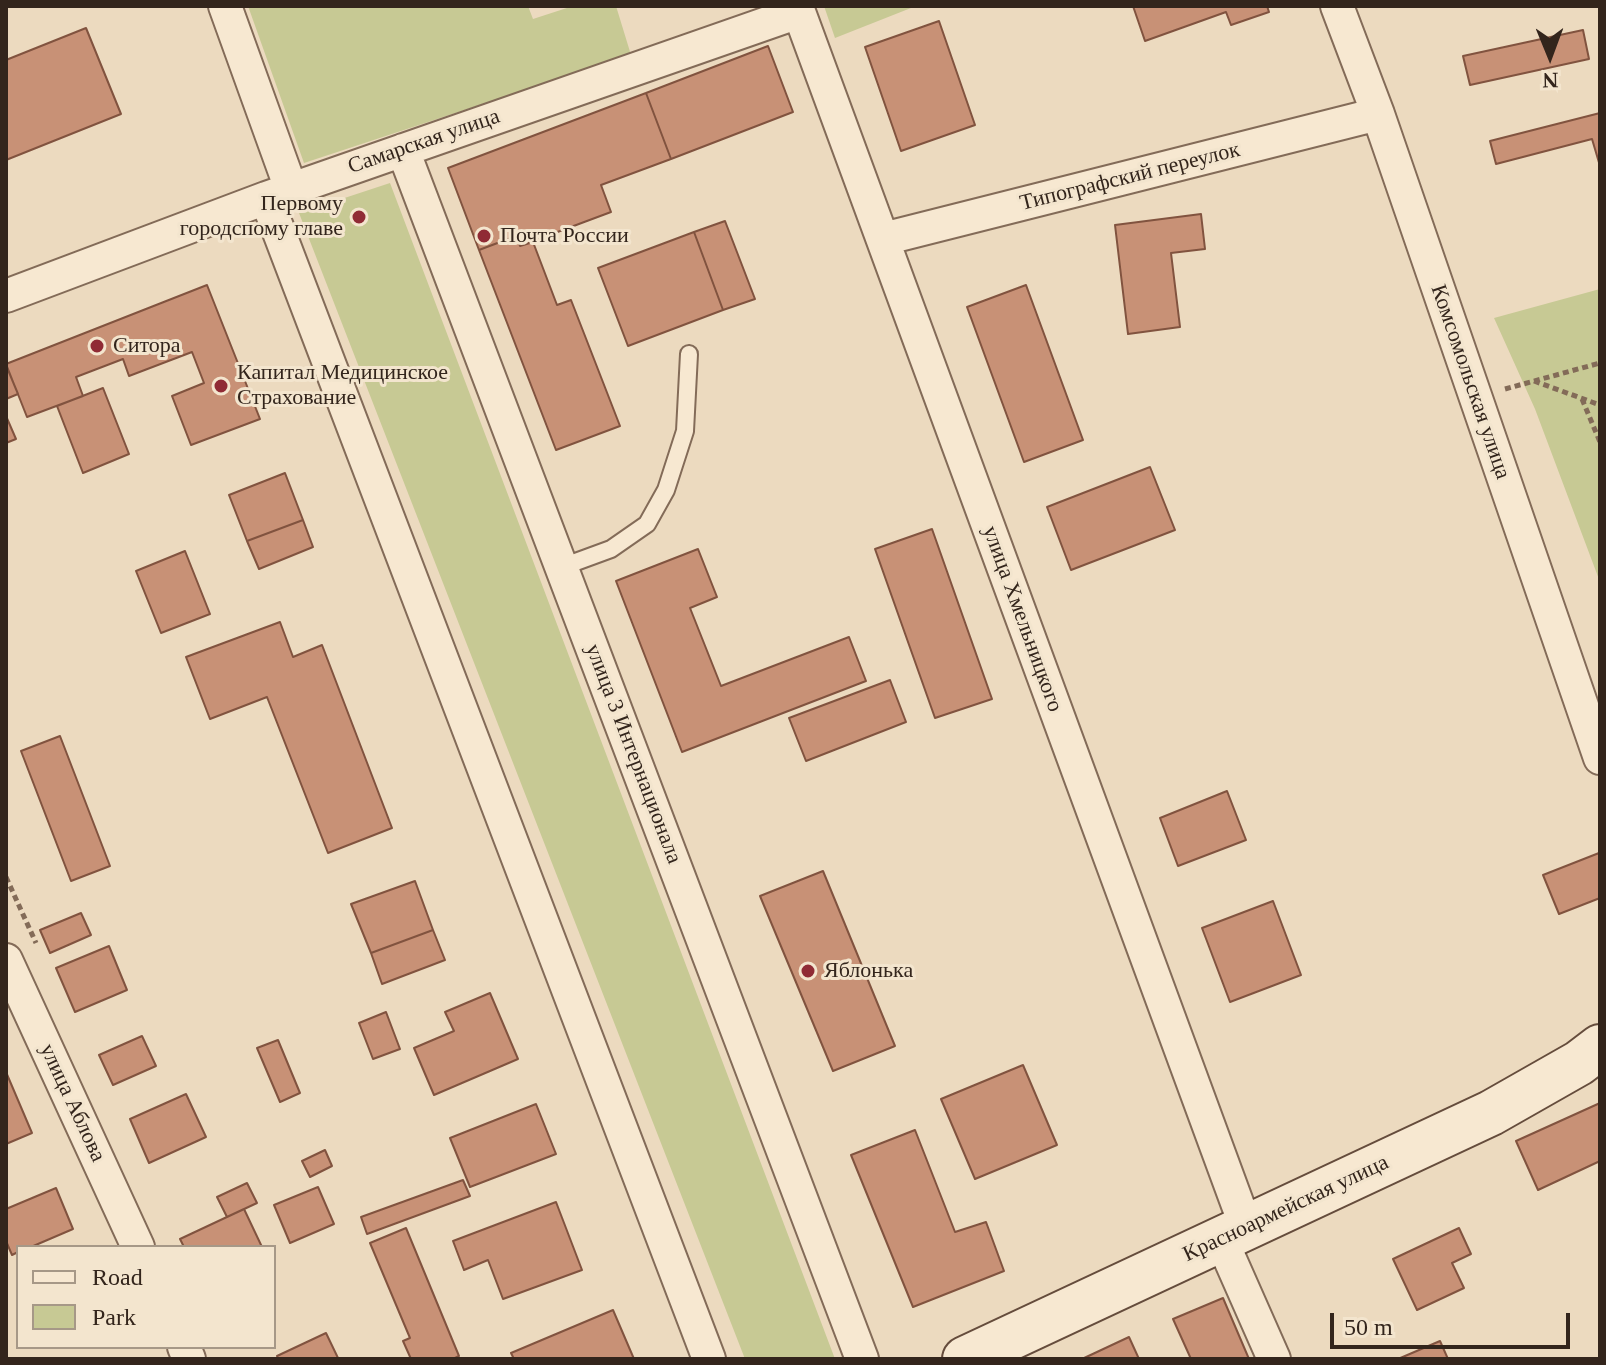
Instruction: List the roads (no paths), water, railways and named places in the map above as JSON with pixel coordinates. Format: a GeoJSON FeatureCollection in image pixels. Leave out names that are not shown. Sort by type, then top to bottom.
{"type":"FeatureCollection","features":[{"type":"Feature","properties":{"kind":"main road","name":"Красноармейская улица"},"geometry":{"type":"LineString","coordinates":[[965,1359],[1491,1113],[1579,1063],[1600,1047]]}},
{"type":"Feature","properties":{"kind":"street"},"geometry":{"type":"LineString","coordinates":[[225,6],[278,193],[709,1359]]}},
{"type":"Feature","properties":{"kind":"street","name":"Комсомольская улица"},"geometry":{"type":"LineString","coordinates":[[1337,6],[1378,114],[1600,758]]}},
{"type":"Feature","properties":{"kind":"street","name":"Самарская улица"},"geometry":{"type":"LineString","coordinates":[[6,296],[278,193],[798,9]]}},
{"type":"Feature","properties":{"kind":"street","name":"улица Хмельницкого"},"geometry":{"type":"LineString","coordinates":[[798,9],[883,239],[1233,1233],[1274,1359]]}},
{"type":"Feature","properties":{"kind":"street","name":"Типографский переулок"},"geometry":{"type":"LineString","coordinates":[[883,239],[1378,114]]}},
{"type":"Feature","properties":{"kind":"street","name":"улица 3 Интернационала"},"geometry":{"type":"LineString","coordinates":[[403,150],[862,1359]]}},
{"type":"Feature","properties":{"kind":"street","name":"улица Аблова"},"geometry":{"type":"LineString","coordinates":[[6,960],[137,1245]]}},
{"type":"Feature","properties":{"kind":"lane"},"geometry":{"type":"LineString","coordinates":[[765,6],[798,9]]}},
{"type":"Feature","properties":{"kind":"lane"},"geometry":{"type":"LineString","coordinates":[[562,567],[611,549],[647,524],[666,490],[685,431],[689,354]]}},
{"type":"Feature","properties":{"kind":"place","name":"Первому городспому главе"},"geometry":{"type":"Point","coordinates":[359,217]}},
{"type":"Feature","properties":{"kind":"place","name":"Почта России"},"geometry":{"type":"Point","coordinates":[484,236]}},
{"type":"Feature","properties":{"kind":"place","name":"Ситора"},"geometry":{"type":"Point","coordinates":[97,346]}},
{"type":"Feature","properties":{"kind":"place","name":"Капитал Медицинское Страхование"},"geometry":{"type":"Point","coordinates":[221,386]}},
{"type":"Feature","properties":{"kind":"place","name":"Яблонька"},"geometry":{"type":"Point","coordinates":[808,971]}}]}
